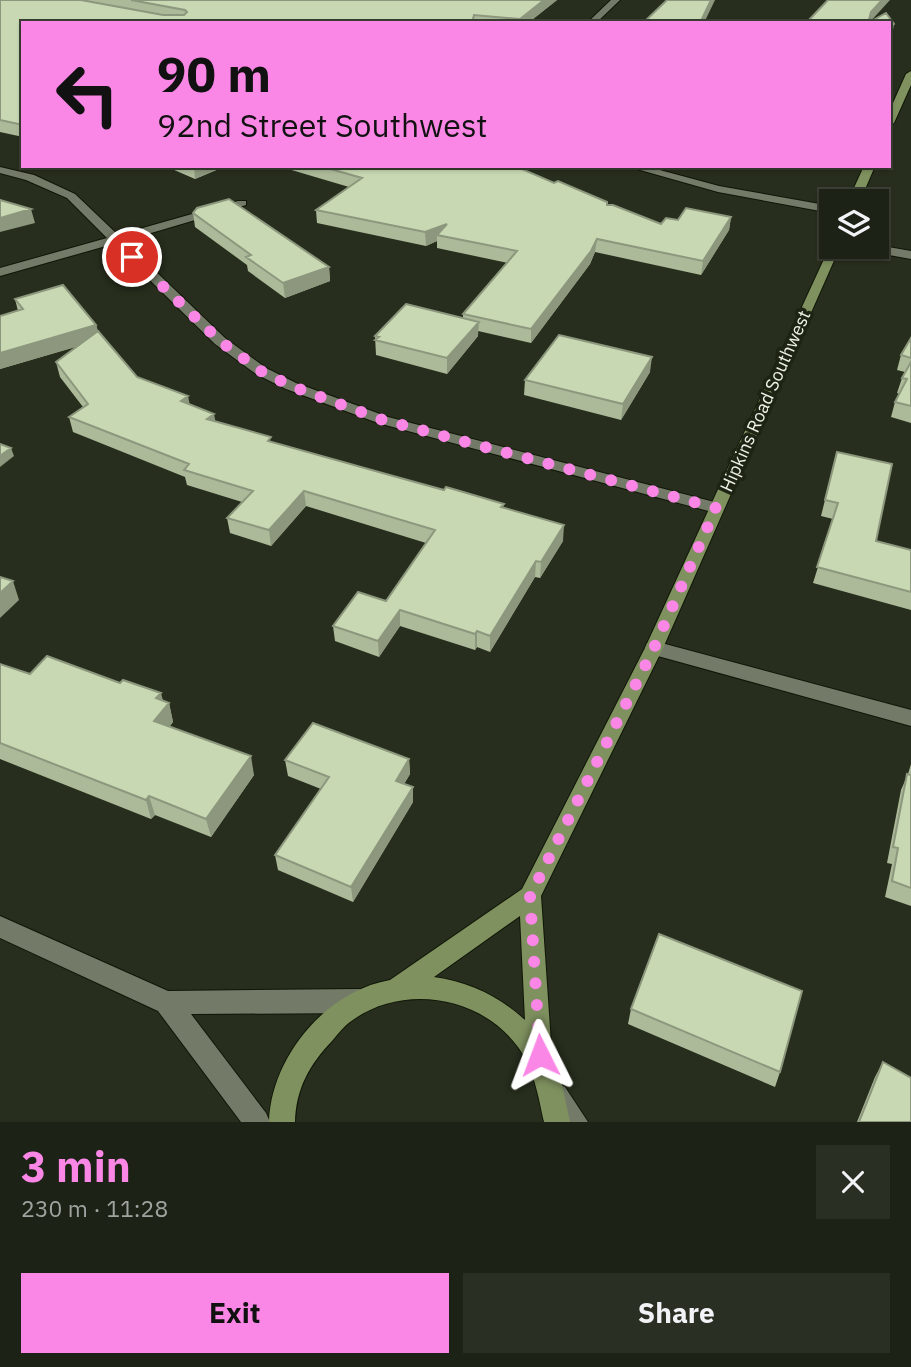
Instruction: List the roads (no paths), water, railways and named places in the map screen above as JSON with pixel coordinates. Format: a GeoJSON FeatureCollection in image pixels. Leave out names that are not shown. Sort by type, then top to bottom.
{"type":"FeatureCollection","features":[{"type":"Feature","properties":{"kind":"street"},"geometry":{"type":"LineString","coordinates":[[593,21],[616,0]]}},
{"type":"Feature","properties":{"kind":"street"},"geometry":{"type":"LineString","coordinates":[[891,119],[911,74]]}},
{"type":"Feature","properties":{"kind":"street"},"geometry":{"type":"LineString","coordinates":[[639,168],[718,189],[819,208]]}},
{"type":"Feature","properties":{"kind":"street"},"geometry":{"type":"LineString","coordinates":[[859,189],[869,168]]}},
{"type":"Feature","properties":{"kind":"street"},"geometry":{"type":"LineString","coordinates":[[0,170],[30,177],[71,196],[220,341],[261,371],[291,386],[383,420],[716,508]]}},
{"type":"Feature","properties":{"kind":"street"},"geometry":{"type":"LineString","coordinates":[[0,271],[242,203]]}},
{"type":"Feature","properties":{"kind":"street"},"geometry":{"type":"LineString","coordinates":[[889,251],[911,255]]}},
{"type":"Feature","properties":{"kind":"street","name":"Hipkins Road Southwest"},"geometry":{"type":"LineString","coordinates":[[399,988],[530,896],[654,648],[829,259]]}},
{"type":"Feature","properties":{"kind":"street"},"geometry":{"type":"LineString","coordinates":[[654,648],[911,718]]}},
{"type":"Feature","properties":{"kind":"street"},"geometry":{"type":"LineString","coordinates":[[530,896],[540,1055],[556,1109],[575,1122]]}},
{"type":"Feature","properties":{"kind":"street"},"geometry":{"type":"LineString","coordinates":[[0,927],[167,1003],[359,1001],[399,988],[440,988],[480,998],[514,1022],[540,1055]]}},
{"type":"Feature","properties":{"kind":"street"},"geometry":{"type":"LineString","coordinates":[[282,1122],[282,1108],[296,1065],[323,1027],[359,1001]]}},
{"type":"Feature","properties":{"kind":"street"},"geometry":{"type":"LineString","coordinates":[[167,1003],[257,1122]]}}]}
